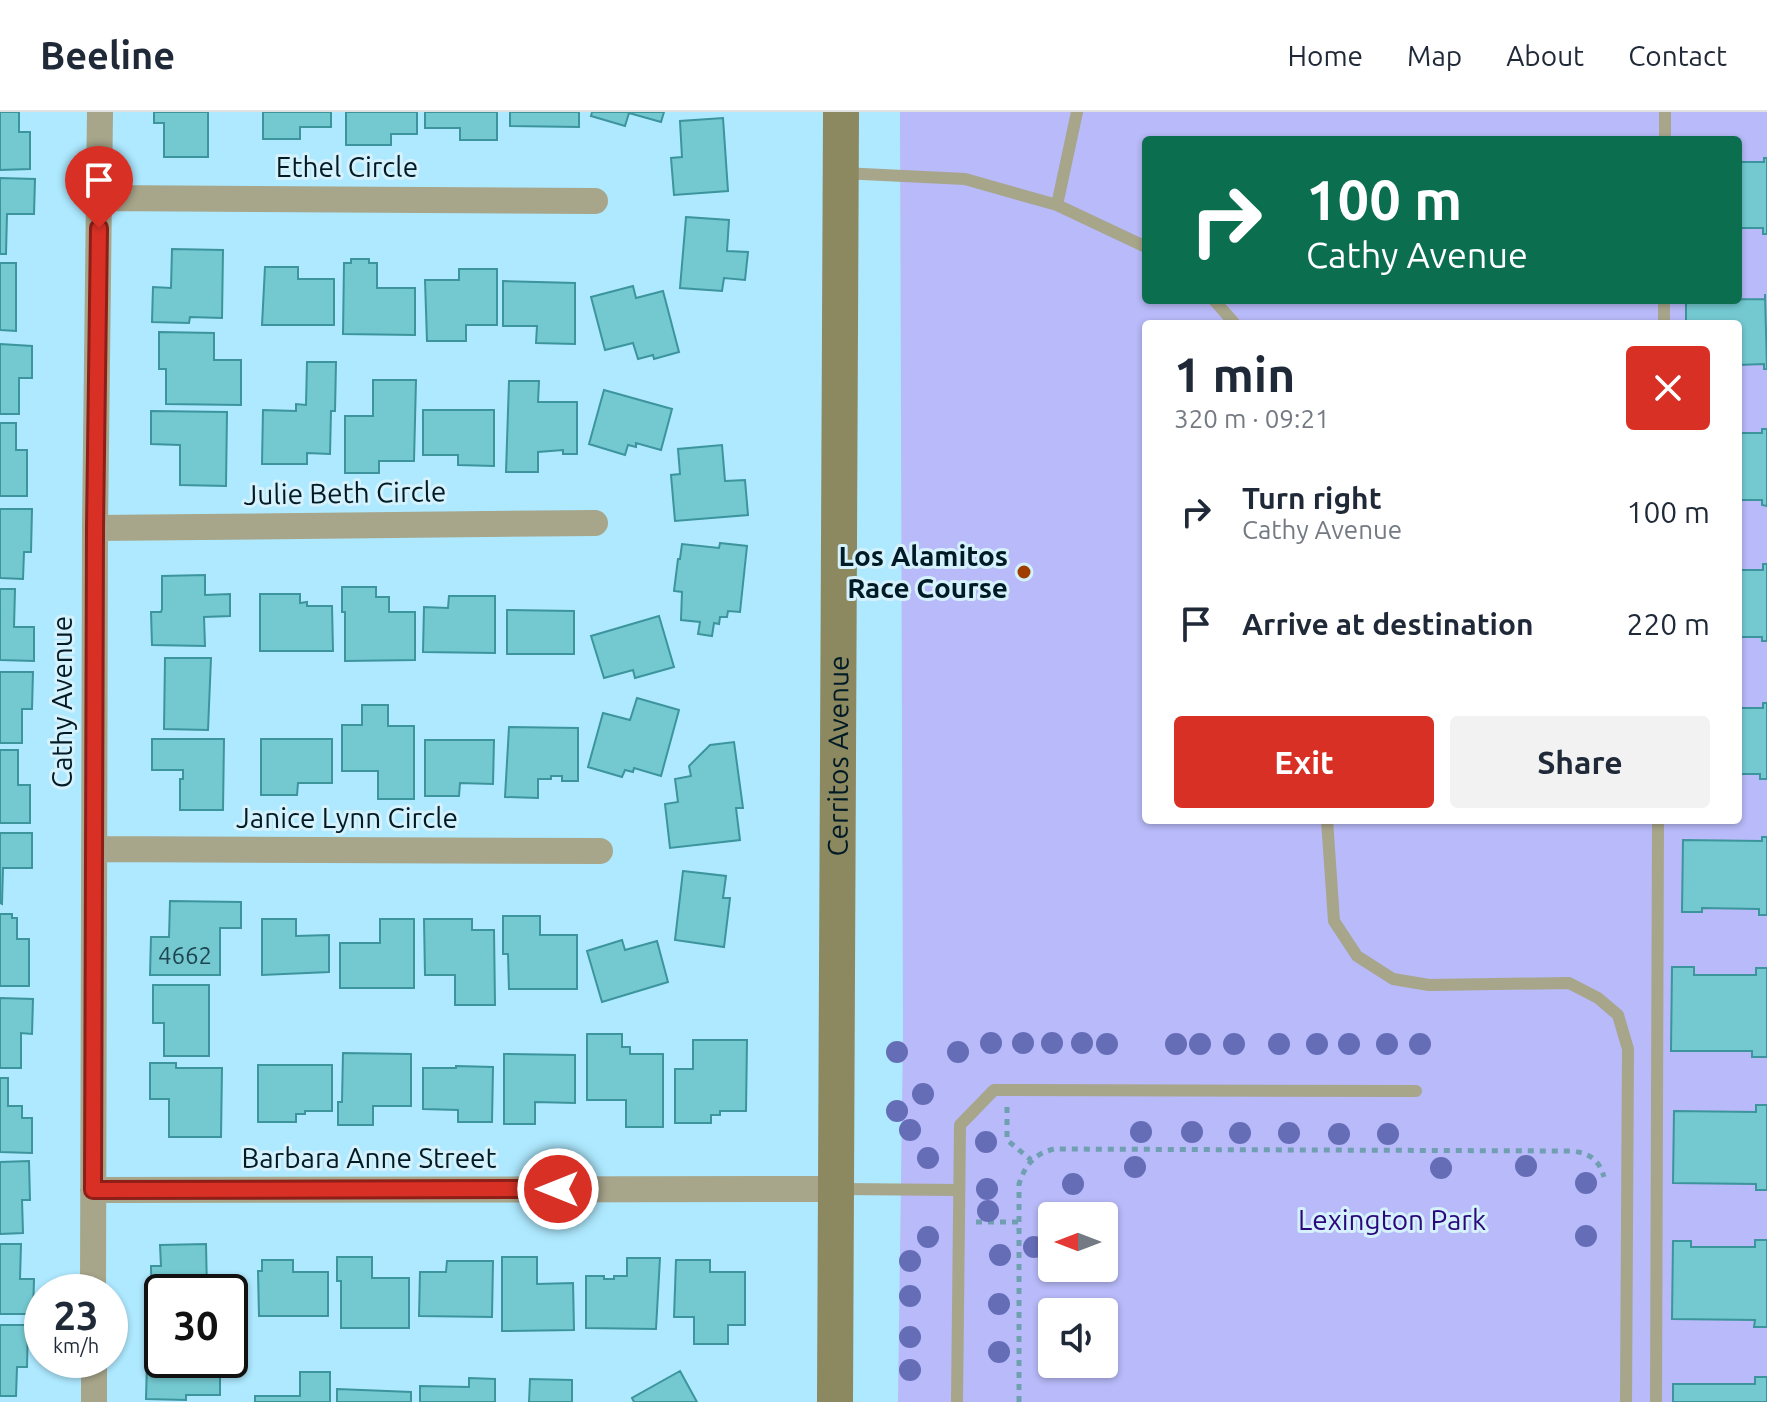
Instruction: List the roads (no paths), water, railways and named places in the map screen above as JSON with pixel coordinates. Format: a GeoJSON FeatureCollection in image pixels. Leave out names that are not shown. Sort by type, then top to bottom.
{"type":"FeatureCollection","features":[{"type":"Feature","properties":{"kind":"main road","name":"Cerritos Avenue"},"geometry":{"type":"LineString","coordinates":[[835,1402],[841,112]]}},
{"type":"Feature","properties":{"kind":"street","name":"Cathy Avenue"},"geometry":{"type":"LineString","coordinates":[[93,1274],[95,528],[100,112]]}},
{"type":"Feature","properties":{"kind":"street","name":"Ethel Circle"},"geometry":{"type":"LineString","coordinates":[[99,198],[595,201]]}},
{"type":"Feature","properties":{"kind":"street","name":"Julie Beth Circle"},"geometry":{"type":"LineString","coordinates":[[95,528],[595,523]]}},
{"type":"Feature","properties":{"kind":"street","name":"Janice Lynn Circle"},"geometry":{"type":"LineString","coordinates":[[94,849],[600,851]]}},
{"type":"Feature","properties":{"kind":"street","name":"Barbara Anne Street"},"geometry":{"type":"LineString","coordinates":[[93,1190],[836,1189]]}},
{"type":"Feature","properties":{"kind":"street"},"geometry":{"type":"LineString","coordinates":[[94,1378],[94,1402]]}},
{"type":"Feature","properties":{"kind":"lane"},"geometry":{"type":"LineString","coordinates":[[1057,205],[1077,112]]}},
{"type":"Feature","properties":{"kind":"lane"},"geometry":{"type":"LineString","coordinates":[[1665,112],[1665,136]]}},
{"type":"Feature","properties":{"kind":"lane"},"geometry":{"type":"LineString","coordinates":[[841,173],[965,179],[1057,205],[1142,245]]}},
{"type":"Feature","properties":{"kind":"lane"},"geometry":{"type":"LineString","coordinates":[[1218,304],[1232,320]]}},
{"type":"Feature","properties":{"kind":"lane"},"geometry":{"type":"LineString","coordinates":[[1327,824],[1334,921],[1357,956],[1393,979],[1429,985],[1569,983],[1598,998],[1618,1015],[1628,1049],[1626,1402]]}},
{"type":"Feature","properties":{"kind":"lane"},"geometry":{"type":"LineString","coordinates":[[1656,1402],[1658,824]]}},
{"type":"Feature","properties":{"kind":"lane"},"geometry":{"type":"LineString","coordinates":[[957,1402],[960,1125],[994,1090],[1416,1091]]}},
{"type":"Feature","properties":{"kind":"lane"},"geometry":{"type":"LineString","coordinates":[[836,1189],[959,1190]]}},
{"type":"Feature","properties":{"kind":"place","name":"Los Alamitos Race Course"},"geometry":{"type":"Point","coordinates":[1024,572]}},
{"type":"Feature","properties":{"kind":"park label","name":"Lexington Park"},"geometry":{"type":"Point","coordinates":[1392,1220]}}]}
